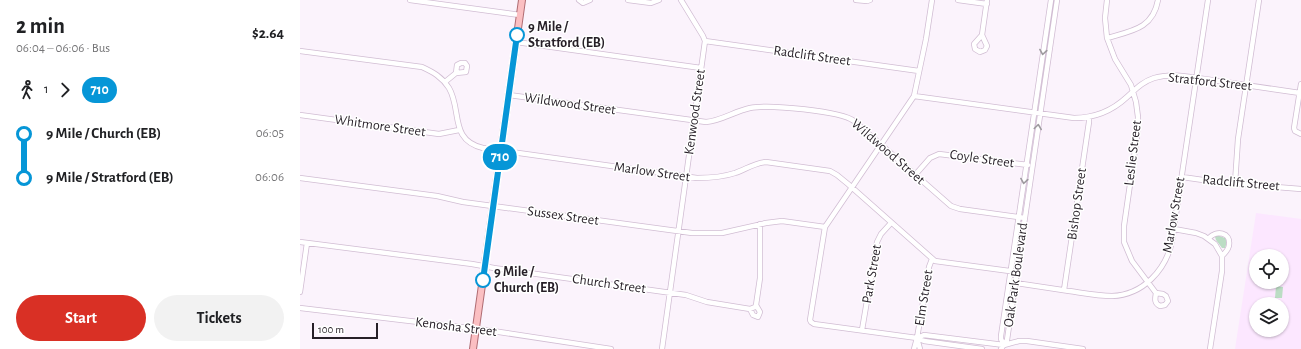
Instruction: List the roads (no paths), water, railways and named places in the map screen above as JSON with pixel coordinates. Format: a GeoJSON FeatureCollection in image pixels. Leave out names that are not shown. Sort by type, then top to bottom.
{"type":"FeatureCollection","features":[{"type":"Feature","properties":{"kind":"main road"},"geometry":{"type":"LineString","coordinates":[[473,349],[522,0]]}},
{"type":"Feature","properties":{"kind":"street"},"geometry":{"type":"LineString","coordinates":[[410,0],[520,15]]}},
{"type":"Feature","properties":{"kind":"street"},"geometry":{"type":"LineString","coordinates":[[579,0],[584,3],[590,0]]}},
{"type":"Feature","properties":{"kind":"street"},"geometry":{"type":"LineString","coordinates":[[628,0],[651,3],[659,0]]}},
{"type":"Feature","properties":{"kind":"street"},"geometry":{"type":"LineString","coordinates":[[681,0],[705,41]]}},
{"type":"Feature","properties":{"kind":"street"},"geometry":{"type":"LineString","coordinates":[[856,0],[870,0]]}},
{"type":"Feature","properties":{"kind":"street"},"geometry":{"type":"LineString","coordinates":[[932,0],[926,39],[914,96],[825,227],[810,317],[811,322],[814,324],[917,338],[924,341],[982,349]]}},
{"type":"Feature","properties":{"kind":"street"},"geometry":{"type":"LineString","coordinates":[[958,0],[987,2],[982,35]]}},
{"type":"Feature","properties":{"kind":"street","name":"Oak Park Boulevard"},"geometry":{"type":"LineString","coordinates":[[1002,347],[1007,340],[1033,166],[1037,113],[1051,0]]}},
{"type":"Feature","properties":{"kind":"street","name":"Oak Park Boulevard"},"geometry":{"type":"LineString","coordinates":[[1002,347],[1001,336],[1026,165],[1052,38],[1057,0]]}},
{"type":"Feature","properties":{"kind":"street","name":"Leslie Street"},"geometry":{"type":"LineString","coordinates":[[1107,0],[1104,18],[1107,38],[1115,59],[1128,79],[1133,91],[1136,102],[1138,122],[1124,226],[1124,238],[1132,261],[1156,293]]}},
{"type":"Feature","properties":{"kind":"street"},"geometry":{"type":"LineString","coordinates":[[1107,38],[1135,30],[1145,25],[1155,12],[1158,0]]}},
{"type":"Feature","properties":{"kind":"street","name":"Marlow Street"},"geometry":{"type":"LineString","coordinates":[[1009,282],[1101,295],[1117,295],[1132,292],[1148,282],[1158,272],[1166,260],[1171,247],[1208,0]]}},
{"type":"Feature","properties":{"kind":"street"},"geometry":{"type":"LineString","coordinates":[[1235,183],[1237,147],[1259,0]]}},
{"type":"Feature","properties":{"kind":"street"},"geometry":{"type":"LineString","coordinates":[[1046,37],[1052,38]]}},
{"type":"Feature","properties":{"kind":"street","name":"Kenwood Street"},"geometry":{"type":"LineString","coordinates":[[662,349],[705,41]]}},
{"type":"Feature","properties":{"kind":"street","name":"Radclift Street"},"geometry":{"type":"LineString","coordinates":[[705,41],[919,71]]}},
{"type":"Feature","properties":{"kind":"street"},"geometry":{"type":"LineString","coordinates":[[516,42],[701,68]]}},
{"type":"Feature","properties":{"kind":"street"},"geometry":{"type":"LineString","coordinates":[[300,51],[422,67],[436,74],[449,88],[454,100],[459,130]]}},
{"type":"Feature","properties":{"kind":"street"},"geometry":{"type":"LineString","coordinates":[[445,82],[456,73]]}},
{"type":"Feature","properties":{"kind":"street","name":"Stratford Street"},"geometry":{"type":"LineString","coordinates":[[1037,113],[1069,118],[1097,115],[1114,107],[1144,82],[1160,77],[1172,76],[1300,93]]}},
{"type":"Feature","properties":{"kind":"street"},"geometry":{"type":"LineString","coordinates":[[1301,84],[1294,128],[1295,131],[1301,134]]}},
{"type":"Feature","properties":{"kind":"street","name":"Wildwood Street"},"geometry":{"type":"LineString","coordinates":[[508,95],[706,122],[713,121],[738,111],[767,106],[848,117],[953,208],[1025,218]]}},
{"type":"Feature","properties":{"kind":"street"},"geometry":{"type":"LineString","coordinates":[[914,96],[1037,113]]}},
{"type":"Feature","properties":{"kind":"street","name":"Whitmore Street"},"geometry":{"type":"LineString","coordinates":[[300,116],[439,134],[459,130]]}},
{"type":"Feature","properties":{"kind":"street","name":"Bishop Street"},"geometry":{"type":"LineString","coordinates":[[1064,290],[1089,117]]}},
{"type":"Feature","properties":{"kind":"street","name":"Marlow Street"},"geometry":{"type":"LineString","coordinates":[[459,130],[465,139],[472,144],[483,148],[686,176],[709,178],[717,177],[766,162],[830,171],[851,187],[932,259],[942,263],[1017,272]]}},
{"type":"Feature","properties":{"kind":"street","name":"Coyle Street"},"geometry":{"type":"LineString","coordinates":[[915,175],[930,158],[939,154],[1033,166]]}},
{"type":"Feature","properties":{"kind":"street","name":"Radclift Street"},"geometry":{"type":"LineString","coordinates":[[1182,177],[1301,189]]}},
{"type":"Feature","properties":{"kind":"street","name":"Sussex Street"},"geometry":{"type":"LineString","coordinates":[[300,178],[437,196],[493,206],[697,234],[722,233],[741,230],[760,224],[782,221],[825,227]]}},
{"type":"Feature","properties":{"kind":"street","name":"Park Street"},"geometry":{"type":"LineString","coordinates":[[862,330],[876,242],[891,223]]}},
{"type":"Feature","properties":{"kind":"street","name":"Church Street"},"geometry":{"type":"LineString","coordinates":[[300,242],[472,264],[688,295],[707,302],[750,309],[753,315],[758,317],[760,312],[756,305],[760,278],[760,224]]}},
{"type":"Feature","properties":{"kind":"street"},"geometry":{"type":"LineString","coordinates":[[1174,229],[1196,233],[1209,238],[1219,249],[1222,256],[1222,271],[1210,349]]}},
{"type":"Feature","properties":{"kind":"street"},"geometry":{"type":"LineString","coordinates":[[1209,238],[1214,234],[1219,233],[1228,237],[1229,247],[1222,256]]}},
{"type":"Feature","properties":{"kind":"street"},"geometry":{"type":"LineString","coordinates":[[300,292],[307,243]]}},
{"type":"Feature","properties":{"kind":"street","name":"Elm Street"},"geometry":{"type":"LineString","coordinates":[[917,338],[928,267],[932,259]]}},
{"type":"Feature","properties":{"kind":"street"},"geometry":{"type":"LineString","coordinates":[[750,309],[756,305]]}},
{"type":"Feature","properties":{"kind":"street","name":"Kenosha Street"},"geometry":{"type":"LineString","coordinates":[[300,308],[611,349]]}},
{"type":"Feature","properties":{"kind":"street"},"geometry":{"type":"LineString","coordinates":[[917,338],[924,335],[973,341],[1002,347],[1023,341],[1083,349]]}},
{"type":"Feature","properties":{"kind":"street"},"geometry":{"type":"LineString","coordinates":[[914,349],[917,338]]}},
{"type":"Feature","properties":{"kind":"street"},"geometry":{"type":"LineString","coordinates":[[917,338],[920,349]]}},
{"type":"Feature","properties":{"kind":"street"},"geometry":{"type":"LineString","coordinates":[[947,344],[948,338]]}},
{"type":"Feature","properties":{"kind":"street"},"geometry":{"type":"LineString","coordinates":[[972,348],[973,341]]}},
{"type":"Feature","properties":{"kind":"place","name":"9 Mile / Stratford (EB)"},"geometry":{"type":"Point","coordinates":[517,35]}},
{"type":"Feature","properties":{"kind":"place","name":"9 Mile / Church (EB)"},"geometry":{"type":"Point","coordinates":[483,280]}}]}
